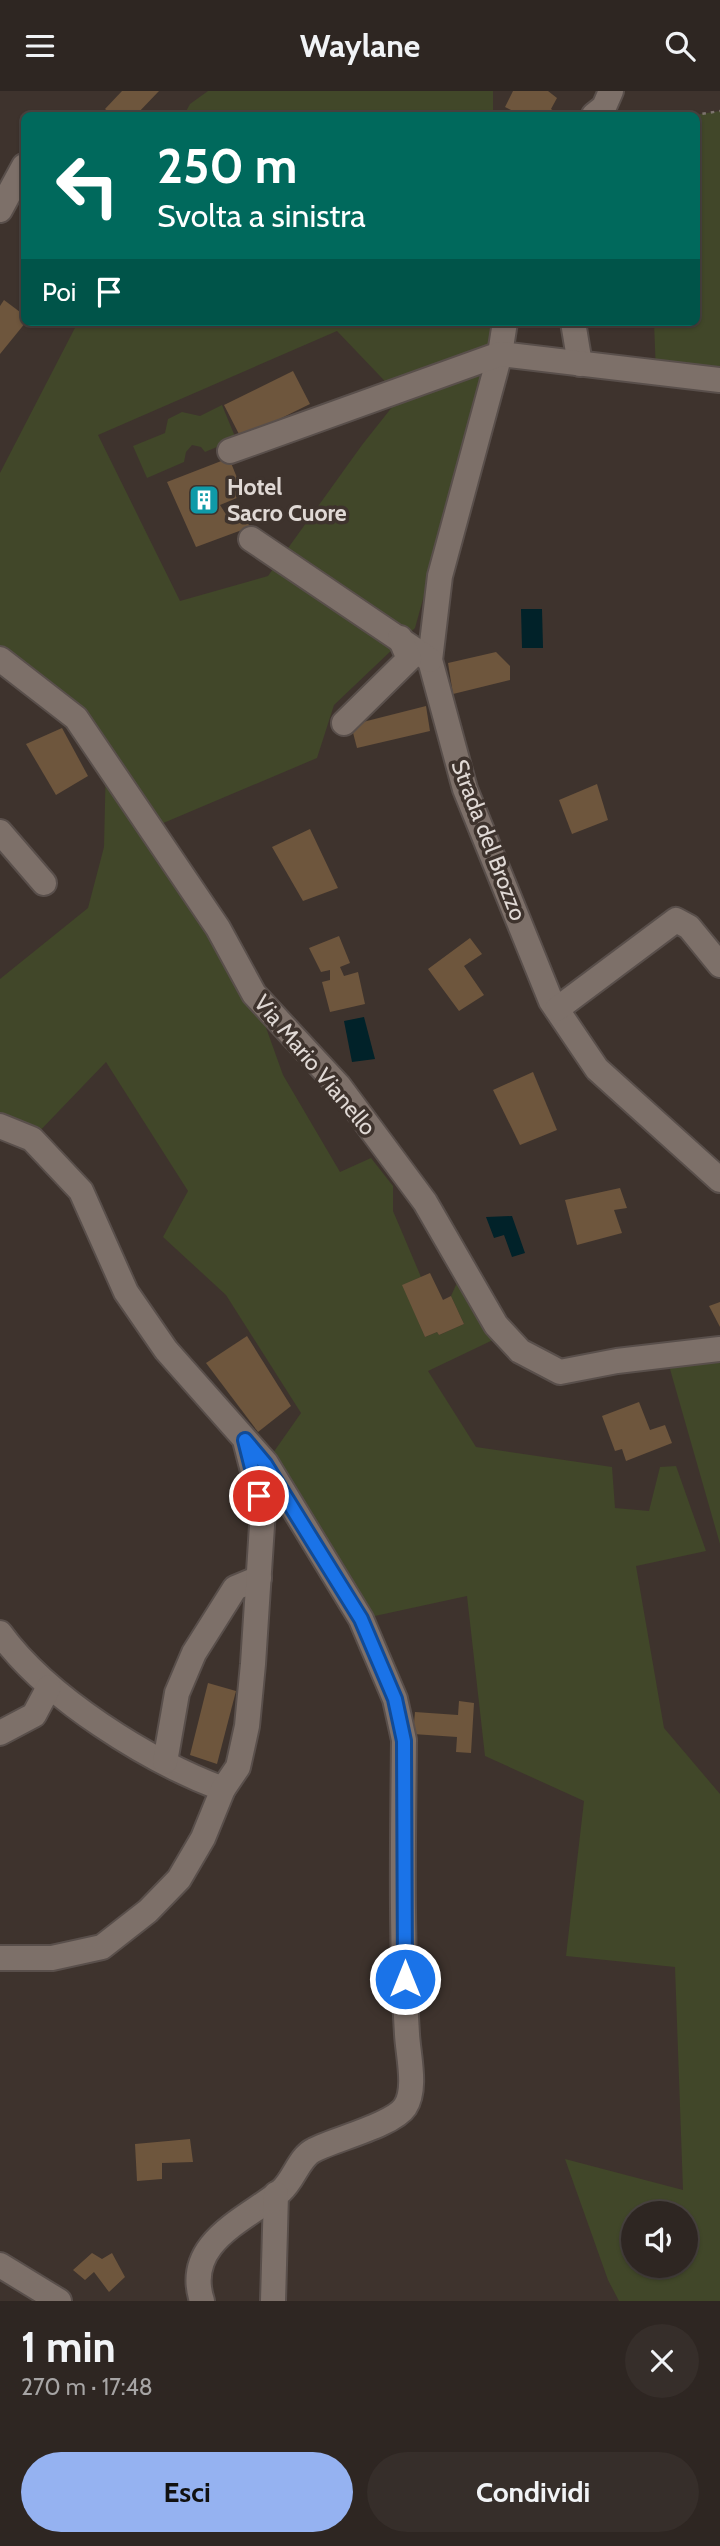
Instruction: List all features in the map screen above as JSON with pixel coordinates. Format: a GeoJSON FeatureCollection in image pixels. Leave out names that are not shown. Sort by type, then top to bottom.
{"type":"FeatureCollection","features":[{"type":"Feature","properties":{"kind":"street"},"geometry":{"type":"LineString","coordinates":[[598,112],[604,107],[611,91]]}},
{"type":"Feature","properties":{"kind":"street"},"geometry":{"type":"LineString","coordinates":[[0,210],[21,172]]}},
{"type":"Feature","properties":{"kind":"street","name":"Strada del Brozzo"},"geometry":{"type":"LineString","coordinates":[[504,326],[500,354],[440,576],[430,660],[465,789],[557,1009],[597,1069],[720,1180]]}},
{"type":"Feature","properties":{"kind":"street"},"geometry":{"type":"LineString","coordinates":[[574,326],[580,364]]}},
{"type":"Feature","properties":{"kind":"street"},"geometry":{"type":"LineString","coordinates":[[230,451],[500,354],[720,380]]}},
{"type":"Feature","properties":{"kind":"street"},"geometry":{"type":"LineString","coordinates":[[251,539],[430,660]]}},
{"type":"Feature","properties":{"kind":"street"},"geometry":{"type":"LineString","coordinates":[[344,723],[409,659],[400,638]]}},
{"type":"Feature","properties":{"kind":"street","name":"Via Mario Vianello"},"geometry":{"type":"LineString","coordinates":[[0,659],[76,718],[218,928],[254,994],[340,1086],[425,1202],[496,1325],[520,1351],[560,1372],[720,1349]]}},
{"type":"Feature","properties":{"kind":"street"},"geometry":{"type":"LineString","coordinates":[[0,832],[44,883]]}},
{"type":"Feature","properties":{"kind":"street"},"geometry":{"type":"LineString","coordinates":[[557,1009],[676,920],[689,927],[720,965]]}},
{"type":"Feature","properties":{"kind":"street"},"geometry":{"type":"LineString","coordinates":[[0,1126],[32,1139],[81,1191],[126,1292],[166,1350],[265,1464],[361,1619],[395,1699],[404,1741],[405,2005],[411,2096],[404,2110],[388,2119],[310,2151],[276,2194],[239,2217],[208,2248],[196,2282],[202,2301]]}},
{"type":"Feature","properties":{"kind":"street"},"geometry":{"type":"LineString","coordinates":[[0,1958],[52,1958],[102,1947],[148,1911],[178,1879],[203,1838],[223,1789],[237,1767],[247,1727],[263,1510],[245,1440]]}},
{"type":"Feature","properties":{"kind":"street"},"geometry":{"type":"LineString","coordinates":[[165,1762],[177,1693],[194,1653],[235,1588],[259,1578]]}},
{"type":"Feature","properties":{"kind":"street"},"geometry":{"type":"LineString","coordinates":[[0,1633],[49,1687],[95,1720],[190,1777],[223,1789]]}},
{"type":"Feature","properties":{"kind":"street"},"geometry":{"type":"LineString","coordinates":[[0,1733],[34,1715],[49,1687]]}},
{"type":"Feature","properties":{"kind":"street"},"geometry":{"type":"LineString","coordinates":[[273,2301],[276,2194]]}},
{"type":"Feature","properties":{"kind":"street"},"geometry":{"type":"LineString","coordinates":[[0,2265],[59,2301]]}},
{"type":"Feature","properties":{"kind":"path"},"geometry":{"type":"LineString","coordinates":[[700,114],[720,111]]}},
{"type":"Feature","properties":{"kind":"green space"},"geometry":{"type":"Polygon","coordinates":[[[208,91],[493,91],[495,112],[186,112],[190,104],[208,91]]]}},
{"type":"Feature","properties":{"kind":"green space"},"geometry":{"type":"Polygon","coordinates":[[[720,111],[720,382],[656,373],[654,326],[700,326],[700,114],[720,111]]]}},
{"type":"Feature","properties":{"kind":"green space"},"geometry":{"type":"Polygon","coordinates":[[[76,326],[504,326],[458,473],[415,628],[334,705],[317,758],[161,824],[0,649],[0,473],[76,326]],[[337,331],[98,435],[180,601],[268,576],[400,397],[337,331]]]}},
{"type":"Feature","properties":{"kind":"green space"},"geometry":{"type":"Polygon","coordinates":[[[222,405],[236,439],[205,452],[201,447],[192,445],[186,452],[184,462],[147,478],[133,446],[165,433],[168,419],[182,412],[200,416],[222,405]]]}},
{"type":"Feature","properties":{"kind":"green space"},"geometry":{"type":"Polygon","coordinates":[[[106,761],[254,994],[283,1075],[340,1172],[371,1158],[393,1186],[393,1211],[421,1277],[403,1285],[425,1337],[437,1332],[439,1335],[464,1324],[451,1296],[460,1276],[495,1339],[428,1371],[476,1447],[612,1467],[615,1508],[649,1511],[660,1467],[676,1466],[706,1551],[636,1566],[664,1728],[720,1794],[720,2301],[619,2301],[608,2280],[565,2159],[683,2190],[675,1967],[566,1956],[584,1801],[485,1756],[467,1596],[361,1619],[266,1463],[301,1413],[226,1295],[163,1237],[188,1191],[106,1062],[32,1139],[0,1126],[0,979],[88,908],[104,847],[106,761]]]}},
{"type":"Feature","properties":{"kind":"green space"},"geometry":{"type":"Polygon","coordinates":[[[720,1359],[720,1544],[668,1362],[720,1359]]]}},
{"type":"Feature","properties":{"kind":"water"},"geometry":{"type":"Polygon","coordinates":[[[521,609],[542,609],[543,648],[522,648],[521,609]]]}},
{"type":"Feature","properties":{"kind":"water"},"geometry":{"type":"Polygon","coordinates":[[[364,1017],[375,1059],[352,1062],[344,1021],[364,1017]]]}},
{"type":"Feature","properties":{"kind":"water"},"geometry":{"type":"Polygon","coordinates":[[[512,1216],[525,1253],[512,1257],[504,1235],[494,1238],[486,1217],[512,1216]]]}},
{"type":"Feature","properties":{"kind":"building"},"geometry":{"type":"Polygon","coordinates":[[[122,91],[159,91],[139,112],[108,112],[105,109],[122,91]]]}},
{"type":"Feature","properties":{"kind":"building"},"geometry":{"type":"Polygon","coordinates":[[[513,91],[548,91],[557,98],[551,109],[555,112],[515,112],[505,107],[513,91]]]}},
{"type":"Feature","properties":{"kind":"building"},"geometry":{"type":"Polygon","coordinates":[[[4,300],[21,313],[23,326],[0,354],[0,306],[4,300]]]}},
{"type":"Feature","properties":{"kind":"building"},"geometry":{"type":"Polygon","coordinates":[[[293,371],[310,404],[241,438],[224,405],[293,371]]]}},
{"type":"Feature","properties":{"kind":"building","name":"Hotel Sacro Cuore"},"geometry":{"type":"Polygon","coordinates":[[[229,458],[244,495],[220,505],[229,519],[244,512],[250,527],[196,547],[167,482],[229,458]]]}},
{"type":"Feature","properties":{"kind":"building"},"geometry":{"type":"Polygon","coordinates":[[[496,652],[510,666],[510,680],[453,694],[448,663],[496,652]]]}},
{"type":"Feature","properties":{"kind":"building"},"geometry":{"type":"Polygon","coordinates":[[[426,706],[430,731],[357,748],[351,725],[426,706]]]}},
{"type":"Feature","properties":{"kind":"building"},"geometry":{"type":"Polygon","coordinates":[[[62,728],[88,776],[56,795],[26,744],[62,728]]]}},
{"type":"Feature","properties":{"kind":"building"},"geometry":{"type":"Polygon","coordinates":[[[597,784],[608,820],[572,834],[559,800],[597,784]]]}},
{"type":"Feature","properties":{"kind":"building"},"geometry":{"type":"Polygon","coordinates":[[[310,829],[338,888],[303,901],[272,847],[310,829]]]}},
{"type":"Feature","properties":{"kind":"building"},"geometry":{"type":"Polygon","coordinates":[[[339,936],[350,963],[340,967],[344,976],[358,972],[365,1004],[330,1012],[322,982],[330,980],[330,970],[321,972],[309,948],[339,936]]]}},
{"type":"Feature","properties":{"kind":"building"},"geometry":{"type":"Polygon","coordinates":[[[470,938],[482,954],[464,966],[484,995],[459,1011],[428,969],[470,938]]]}},
{"type":"Feature","properties":{"kind":"building"},"geometry":{"type":"Polygon","coordinates":[[[533,1072],[557,1130],[520,1145],[493,1090],[533,1072]]]}},
{"type":"Feature","properties":{"kind":"building"},"geometry":{"type":"Polygon","coordinates":[[[620,1188],[627,1208],[614,1210],[622,1233],[577,1245],[565,1200],[620,1188]]]}},
{"type":"Feature","properties":{"kind":"building"},"geometry":{"type":"Polygon","coordinates":[[[430,1273],[443,1300],[451,1296],[464,1324],[439,1335],[437,1332],[425,1337],[402,1285],[430,1273]]]}},
{"type":"Feature","properties":{"kind":"building"},"geometry":{"type":"Polygon","coordinates":[[[720,1302],[720,1327],[709,1306],[720,1302]]]}},
{"type":"Feature","properties":{"kind":"building"},"geometry":{"type":"Polygon","coordinates":[[[247,1336],[291,1406],[258,1432],[206,1363],[247,1336]]]}},
{"type":"Feature","properties":{"kind":"building"},"geometry":{"type":"Polygon","coordinates":[[[639,1402],[650,1430],[665,1425],[672,1443],[626,1461],[622,1449],[615,1451],[602,1416],[639,1402]]]}},
{"type":"Feature","properties":{"kind":"building"},"geometry":{"type":"Polygon","coordinates":[[[208,1683],[236,1691],[217,1764],[190,1755],[208,1683]]]}},
{"type":"Feature","properties":{"kind":"building"},"geometry":{"type":"Polygon","coordinates":[[[459,1701],[474,1703],[471,1753],[456,1752],[457,1737],[413,1734],[415,1712],[458,1715],[459,1701]]]}},
{"type":"Feature","properties":{"kind":"building"},"geometry":{"type":"Polygon","coordinates":[[[190,2139],[193,2162],[162,2163],[162,2179],[137,2181],[135,2144],[190,2139]]]}},
{"type":"Feature","properties":{"kind":"building"},"geometry":{"type":"Polygon","coordinates":[[[92,2253],[102,2259],[112,2253],[125,2277],[109,2292],[94,2272],[85,2280],[73,2270],[92,2253]]]}},
{"type":"Feature","properties":{"kind":"place","name":"Hotel Sacro Cuore"},"geometry":{"type":"Point","coordinates":[204,500]}},
{"type":"Feature","properties":{"kind":"route"},"geometry":{"type":"LineString","coordinates":[[259,1496],[245,1440],[265,1464],[361,1619],[395,1699],[404,1741],[405,1979]]}}]}
